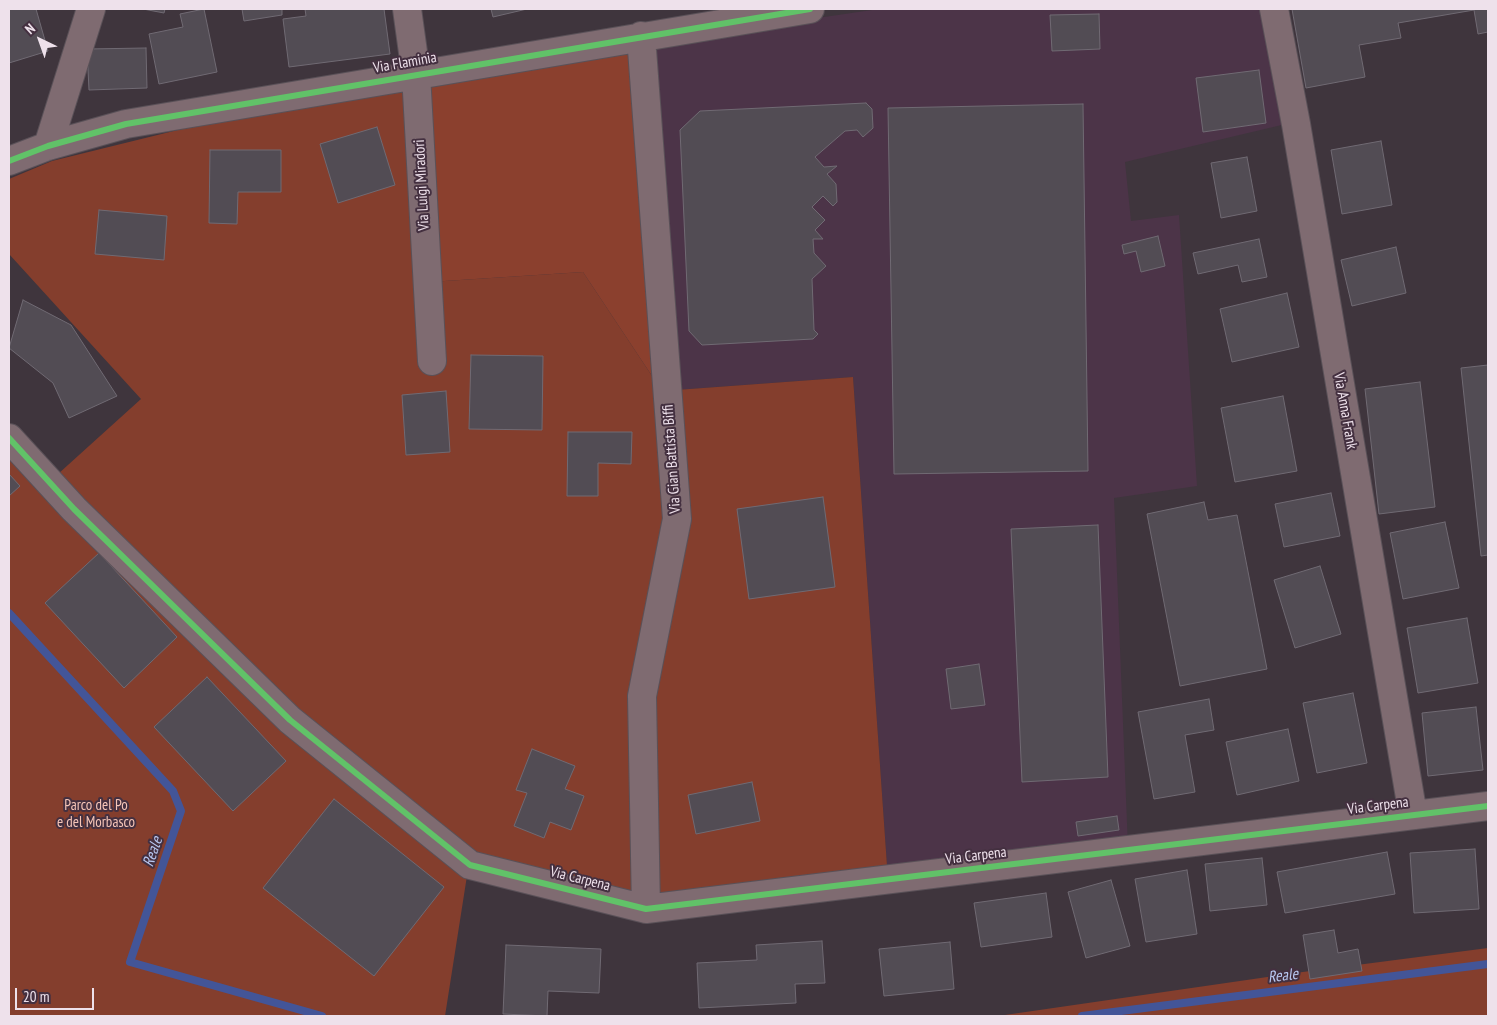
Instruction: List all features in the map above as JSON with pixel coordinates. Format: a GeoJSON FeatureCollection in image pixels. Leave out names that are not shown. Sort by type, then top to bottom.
{"type":"FeatureCollection","features":[{"type":"Feature","properties":{"kind":"street"},"geometry":{"type":"LineString","coordinates":[[48,146],[91,9]]}},
{"type":"Feature","properties":{"kind":"street","name":"Via Luigi Miradori"},"geometry":{"type":"LineString","coordinates":[[407,9],[416,74],[432,361]]}},
{"type":"Feature","properties":{"kind":"street","name":"Via Flaminia"},"geometry":{"type":"LineString","coordinates":[[9,161],[48,146],[126,124],[810,9]]}},
{"type":"Feature","properties":{"kind":"street","name":"Via Anna Frank"},"geometry":{"type":"LineString","coordinates":[[1274,9],[1296,124],[1413,815]]}},
{"type":"Feature","properties":{"kind":"street","name":"Via Gian Battista Biffi"},"geometry":{"type":"LineString","coordinates":[[641,36],[677,519],[642,696],[646,909]]}},
{"type":"Feature","properties":{"kind":"street","name":"Via Carpena"},"geometry":{"type":"LineString","coordinates":[[9,438],[74,509],[290,720],[470,865],[646,909],[1488,806]]}},
{"type":"Feature","properties":{"kind":"shaded area"},"geometry":{"type":"Polygon","coordinates":[[[879,9],[1275,9],[1286,124],[1125,162],[1131,221],[1179,215],[1197,486],[1114,498],[1128,848],[888,880],[853,377],[662,391],[653,42],[879,9]]]}},
{"type":"Feature","properties":{"kind":"shaded area"},"geometry":{"type":"Polygon","coordinates":[[[653,42],[662,391],[583,272],[414,283],[413,72],[653,42]]]}},
{"type":"Feature","properties":{"kind":"green space","name":"Parco del Po e del Morbasco"},"geometry":{"type":"Polygon","coordinates":[[[413,72],[414,283],[583,272],[662,391],[853,377],[888,880],[645,912],[469,863],[445,1016],[9,1016],[9,422],[58,474],[141,399],[9,254],[9,179],[52,161],[413,72]]]}},
{"type":"Feature","properties":{"kind":"green space"},"geometry":{"type":"Polygon","coordinates":[[[1488,948],[1488,1016],[998,1016],[1295,973],[1488,948]]]}},
{"type":"Feature","properties":{"kind":"building"},"geometry":{"type":"Polygon","coordinates":[[[9,9],[36,9],[48,51],[9,63],[9,9]]]}},
{"type":"Feature","properties":{"kind":"building"},"geometry":{"type":"Polygon","coordinates":[[[143,9],[165,9],[164,13],[143,9]]]}},
{"type":"Feature","properties":{"kind":"building"},"geometry":{"type":"Polygon","coordinates":[[[204,9],[217,72],[159,84],[149,34],[183,27],[180,14],[204,9]]]}},
{"type":"Feature","properties":{"kind":"building"},"geometry":{"type":"Polygon","coordinates":[[[242,9],[282,9],[282,15],[244,21],[242,9]]]}},
{"type":"Feature","properties":{"kind":"building"},"geometry":{"type":"Polygon","coordinates":[[[305,9],[384,9],[390,54],[289,67],[283,19],[306,16],[305,9]]]}},
{"type":"Feature","properties":{"kind":"building"},"geometry":{"type":"Polygon","coordinates":[[[491,9],[527,9],[493,17],[491,9]]]}},
{"type":"Feature","properties":{"kind":"building"},"geometry":{"type":"Polygon","coordinates":[[[1292,9],[1488,9],[1488,32],[1478,34],[1474,10],[1398,23],[1401,38],[1359,45],[1365,77],[1306,88],[1292,9]]]}},
{"type":"Feature","properties":{"kind":"building"},"geometry":{"type":"Polygon","coordinates":[[[1099,14],[1100,49],[1052,51],[1050,15],[1099,14]]]}},
{"type":"Feature","properties":{"kind":"building"},"geometry":{"type":"Polygon","coordinates":[[[146,48],[147,88],[89,90],[87,49],[146,48]]]}},
{"type":"Feature","properties":{"kind":"building"},"geometry":{"type":"Polygon","coordinates":[[[1259,70],[1266,123],[1203,132],[1196,78],[1259,70]]]}},
{"type":"Feature","properties":{"kind":"building"},"geometry":{"type":"Polygon","coordinates":[[[866,103],[872,109],[873,128],[863,137],[857,130],[845,131],[815,157],[824,167],[837,166],[827,174],[836,184],[837,202],[833,206],[823,196],[812,207],[825,220],[815,230],[823,239],[813,239],[814,253],[826,266],[812,279],[814,330],[818,334],[813,339],[702,345],[689,331],[680,130],[700,111],[866,103]]]}},
{"type":"Feature","properties":{"kind":"building"},"geometry":{"type":"Polygon","coordinates":[[[1083,104],[1088,471],[894,474],[888,108],[1083,104]]]}},
{"type":"Feature","properties":{"kind":"building"},"geometry":{"type":"Polygon","coordinates":[[[377,127],[395,185],[338,203],[320,144],[377,127]]]}},
{"type":"Feature","properties":{"kind":"building"},"geometry":{"type":"Polygon","coordinates":[[[1381,141],[1392,205],[1342,214],[1331,150],[1381,141]]]}},
{"type":"Feature","properties":{"kind":"building"},"geometry":{"type":"Polygon","coordinates":[[[210,150],[281,150],[281,192],[238,192],[237,224],[209,223],[210,150]]]}},
{"type":"Feature","properties":{"kind":"building"},"geometry":{"type":"Polygon","coordinates":[[[1247,157],[1257,211],[1221,218],[1211,163],[1247,157]]]}},
{"type":"Feature","properties":{"kind":"building"},"geometry":{"type":"Polygon","coordinates":[[[99,210],[167,216],[164,260],[95,254],[99,210]]]}},
{"type":"Feature","properties":{"kind":"building"},"geometry":{"type":"Polygon","coordinates":[[[1158,236],[1165,266],[1141,272],[1136,251],[1124,254],[1122,245],[1158,236]]]}},
{"type":"Feature","properties":{"kind":"building"},"geometry":{"type":"Polygon","coordinates":[[[1259,239],[1267,277],[1242,282],[1238,265],[1198,274],[1193,253],[1259,239]]]}},
{"type":"Feature","properties":{"kind":"building"},"geometry":{"type":"Polygon","coordinates":[[[1396,247],[1406,293],[1352,306],[1341,260],[1396,247]]]}},
{"type":"Feature","properties":{"kind":"building"},"geometry":{"type":"Polygon","coordinates":[[[1287,293],[1299,347],[1232,362],[1220,309],[1287,293]]]}},
{"type":"Feature","properties":{"kind":"building"},"geometry":{"type":"Polygon","coordinates":[[[23,300],[71,325],[117,396],[69,418],[53,383],[9,348],[23,300]]]}},
{"type":"Feature","properties":{"kind":"building"},"geometry":{"type":"Polygon","coordinates":[[[471,355],[543,356],[542,430],[469,429],[471,355]]]}},
{"type":"Feature","properties":{"kind":"building"},"geometry":{"type":"Polygon","coordinates":[[[1488,365],[1488,555],[1481,556],[1461,368],[1488,365]]]}},
{"type":"Feature","properties":{"kind":"building"},"geometry":{"type":"Polygon","coordinates":[[[1420,382],[1435,507],[1379,514],[1365,389],[1420,382]]]}},
{"type":"Feature","properties":{"kind":"building"},"geometry":{"type":"Polygon","coordinates":[[[446,391],[450,452],[406,455],[402,395],[446,391]]]}},
{"type":"Feature","properties":{"kind":"building"},"geometry":{"type":"Polygon","coordinates":[[[1283,396],[1297,471],[1235,482],[1221,408],[1283,396]]]}},
{"type":"Feature","properties":{"kind":"building"},"geometry":{"type":"Polygon","coordinates":[[[568,432],[632,432],[631,464],[598,463],[598,496],[567,496],[568,432]]]}},
{"type":"Feature","properties":{"kind":"building"},"geometry":{"type":"Polygon","coordinates":[[[9,474],[20,486],[9,496],[9,474]]]}},
{"type":"Feature","properties":{"kind":"building"},"geometry":{"type":"Polygon","coordinates":[[[1331,493],[1340,536],[1284,547],[1275,504],[1331,493]]]}},
{"type":"Feature","properties":{"kind":"building"},"geometry":{"type":"Polygon","coordinates":[[[823,497],[835,587],[749,599],[737,509],[823,497]]]}},
{"type":"Feature","properties":{"kind":"building"},"geometry":{"type":"Polygon","coordinates":[[[1204,502],[1208,520],[1237,515],[1267,669],[1180,686],[1147,514],[1204,502]]]}},
{"type":"Feature","properties":{"kind":"building"},"geometry":{"type":"Polygon","coordinates":[[[1445,522],[1459,588],[1403,599],[1390,533],[1445,522]]]}},
{"type":"Feature","properties":{"kind":"building"},"geometry":{"type":"Polygon","coordinates":[[[1098,525],[1108,777],[1022,782],[1011,529],[1098,525]]]}},
{"type":"Feature","properties":{"kind":"building"},"geometry":{"type":"Polygon","coordinates":[[[99,553],[177,637],[124,688],[45,603],[99,553]]]}},
{"type":"Feature","properties":{"kind":"building"},"geometry":{"type":"Polygon","coordinates":[[[1320,566],[1341,634],[1295,648],[1274,580],[1320,566]]]}},
{"type":"Feature","properties":{"kind":"building"},"geometry":{"type":"Polygon","coordinates":[[[1467,618],[1478,683],[1418,693],[1407,628],[1467,618]]]}},
{"type":"Feature","properties":{"kind":"building"},"geometry":{"type":"Polygon","coordinates":[[[979,664],[985,705],[951,709],[946,669],[979,664]]]}},
{"type":"Feature","properties":{"kind":"building"},"geometry":{"type":"Polygon","coordinates":[[[207,677],[286,761],[233,811],[154,727],[207,677]]]}},
{"type":"Feature","properties":{"kind":"building"},"geometry":{"type":"Polygon","coordinates":[[[1353,693],[1367,763],[1317,773],[1303,703],[1353,693]]]}},
{"type":"Feature","properties":{"kind":"building"},"geometry":{"type":"Polygon","coordinates":[[[1209,699],[1214,730],[1185,735],[1195,792],[1154,799],[1138,712],[1209,699]]]}},
{"type":"Feature","properties":{"kind":"building"},"geometry":{"type":"Polygon","coordinates":[[[1476,707],[1483,770],[1428,776],[1422,713],[1476,707]]]}},
{"type":"Feature","properties":{"kind":"building"},"geometry":{"type":"Polygon","coordinates":[[[1288,729],[1299,781],[1237,795],[1226,742],[1288,729]]]}},
{"type":"Feature","properties":{"kind":"building"},"geometry":{"type":"Polygon","coordinates":[[[532,749],[575,766],[565,789],[584,796],[571,830],[550,822],[544,838],[514,826],[527,793],[516,790],[532,749]]]}},
{"type":"Feature","properties":{"kind":"building"},"geometry":{"type":"Polygon","coordinates":[[[752,782],[760,821],[696,834],[688,795],[752,782]]]}},
{"type":"Feature","properties":{"kind":"building"},"geometry":{"type":"Polygon","coordinates":[[[334,799],[444,887],[374,976],[263,888],[334,799]]]}},
{"type":"Feature","properties":{"kind":"building"},"geometry":{"type":"Polygon","coordinates":[[[1117,816],[1119,830],[1078,836],[1076,822],[1117,816]]]}},
{"type":"Feature","properties":{"kind":"building"},"geometry":{"type":"Polygon","coordinates":[[[1475,849],[1479,909],[1414,913],[1410,853],[1475,849]]]}},
{"type":"Feature","properties":{"kind":"building"},"geometry":{"type":"Polygon","coordinates":[[[1387,852],[1395,894],[1285,913],[1277,872],[1387,852]]]}},
{"type":"Feature","properties":{"kind":"building"},"geometry":{"type":"Polygon","coordinates":[[[1262,858],[1267,905],[1210,911],[1205,864],[1262,858]]]}},
{"type":"Feature","properties":{"kind":"building"},"geometry":{"type":"Polygon","coordinates":[[[1187,870],[1197,934],[1146,942],[1135,879],[1187,870]]]}},
{"type":"Feature","properties":{"kind":"building"},"geometry":{"type":"Polygon","coordinates":[[[1111,880],[1130,946],[1086,958],[1068,892],[1111,880]]]}},
{"type":"Feature","properties":{"kind":"building"},"geometry":{"type":"Polygon","coordinates":[[[1046,893],[1052,937],[981,947],[974,903],[1046,893]]]}},
{"type":"Feature","properties":{"kind":"building"},"geometry":{"type":"Polygon","coordinates":[[[1334,930],[1338,953],[1358,949],[1362,971],[1310,979],[1303,935],[1334,930]]]}},
{"type":"Feature","properties":{"kind":"building"},"geometry":{"type":"Polygon","coordinates":[[[822,941],[825,983],[795,984],[796,1003],[699,1008],[697,963],[757,960],[756,945],[822,941]]]}},
{"type":"Feature","properties":{"kind":"building"},"geometry":{"type":"Polygon","coordinates":[[[950,942],[954,989],[884,996],[879,949],[950,942]]]}},
{"type":"Feature","properties":{"kind":"building"},"geometry":{"type":"Polygon","coordinates":[[[506,945],[601,949],[599,993],[548,991],[547,1016],[503,1014],[506,945]]]}},
{"type":"Feature","properties":{"kind":"waterway","name":"Reale"},"geometry":{"type":"LineString","coordinates":[[9,613],[173,791],[181,811],[130,962],[322,1016]]}},
{"type":"Feature","properties":{"kind":"waterway","name":"Reale"},"geometry":{"type":"LineString","coordinates":[[1082,1016],[1488,964]]}},
{"type":"Feature","properties":{"kind":"cycle path"},"geometry":{"type":"LineString","coordinates":[[9,161],[48,146],[126,124],[810,9]]}},
{"type":"Feature","properties":{"kind":"cycle path"},"geometry":{"type":"LineString","coordinates":[[9,438],[74,509],[290,720],[470,865],[646,909],[1488,806]]}}]}
